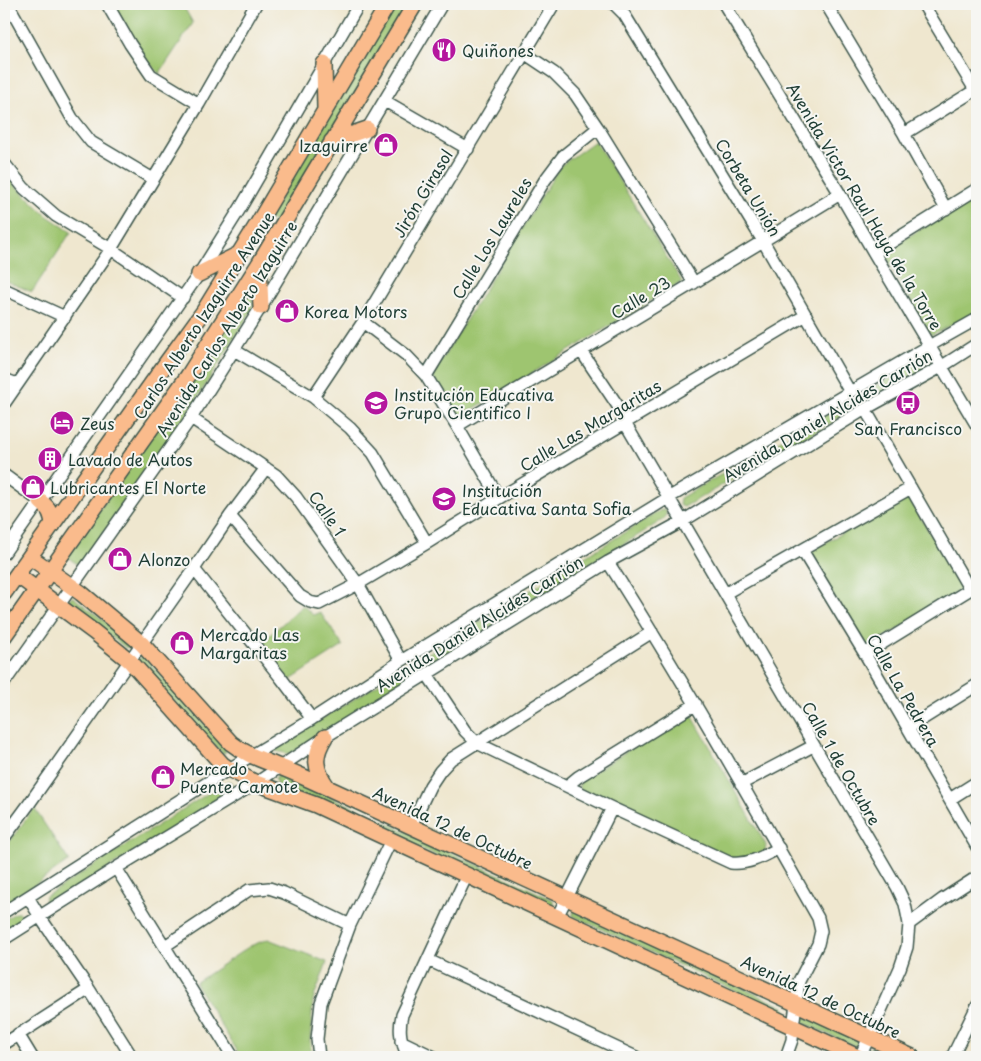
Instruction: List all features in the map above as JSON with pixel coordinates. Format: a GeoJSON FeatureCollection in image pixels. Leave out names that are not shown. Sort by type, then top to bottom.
{"type":"FeatureCollection","features":[{"type":"Feature","properties":{"kind":"main road","name":"Carlos Alberto Izaguirre Avenue"},"geometry":{"type":"LineString","coordinates":[[4,594],[204,311],[388,4]]}},
{"type":"Feature","properties":{"kind":"main road","name":"Carlos Alberto Izaguirre Avenue"},"geometry":{"type":"LineString","coordinates":[[4,636],[188,376],[259,264],[415,4]]}},
{"type":"Feature","properties":{"kind":"main road"},"geometry":{"type":"LineString","coordinates":[[324,64],[325,109]]}},
{"type":"Feature","properties":{"kind":"main road"},"geometry":{"type":"LineString","coordinates":[[332,141],[367,129]]}},
{"type":"Feature","properties":{"kind":"main road"},"geometry":{"type":"LineString","coordinates":[[260,220],[263,229],[270,234],[277,234]]}},
{"type":"Feature","properties":{"kind":"main road"},"geometry":{"type":"LineString","coordinates":[[199,274],[239,254]]}},
{"type":"Feature","properties":{"kind":"main road"},"geometry":{"type":"LineString","coordinates":[[259,264],[261,307]]}},
{"type":"Feature","properties":{"kind":"main road"},"geometry":{"type":"LineString","coordinates":[[167,362],[178,362],[184,367],[188,376]]}},
{"type":"Feature","properties":{"kind":"main road"},"geometry":{"type":"LineString","coordinates":[[41,502],[50,511],[53,525]]}},
{"type":"Feature","properties":{"kind":"main road","name":"Avenida 12 de Octubre"},"geometry":{"type":"LineString","coordinates":[[30,557],[72,586],[142,644],[239,749],[328,788],[912,1057]]}},
{"type":"Feature","properties":{"kind":"main road"},"geometry":{"type":"LineString","coordinates":[[17,575],[130,661],[222,764],[229,769],[256,783],[316,805],[859,1057]]}},
{"type":"Feature","properties":{"kind":"main road"},"geometry":{"type":"LineString","coordinates":[[325,737],[319,746],[316,757],[317,768],[328,788]]}},
{"type":"Feature","properties":{"kind":"street"},"geometry":{"type":"LineString","coordinates":[[8,4],[72,118],[91,142],[153,179]]}},
{"type":"Feature","properties":{"kind":"street"},"geometry":{"type":"LineString","coordinates":[[107,4],[150,74],[199,104]]}},
{"type":"Feature","properties":{"kind":"street"},"geometry":{"type":"LineString","coordinates":[[4,404],[111,249],[199,104],[256,4]]}},
{"type":"Feature","properties":{"kind":"street"},"geometry":{"type":"LineString","coordinates":[[4,553],[199,274],[241,207],[359,4]]}},
{"type":"Feature","properties":{"kind":"street","name":"Avenida Carlos Alberto Izaguirre"},"geometry":{"type":"LineString","coordinates":[[4,683],[191,418],[261,307],[442,4]]}},
{"type":"Feature","properties":{"kind":"street","name":"Jirón Girasol"},"geometry":{"type":"LineString","coordinates":[[313,397],[363,322],[554,4]]}},
{"type":"Feature","properties":{"kind":"street","name":"Corbeta Unión"},"geometry":{"type":"LineString","coordinates":[[614,4],[624,14],[763,241],[850,392]]}},
{"type":"Feature","properties":{"kind":"street","name":"Avenida Victor Raul Haya de la Torre"},"geometry":{"type":"LineString","coordinates":[[724,4],[840,194],[977,426]]}},
{"type":"Feature","properties":{"kind":"street"},"geometry":{"type":"LineString","coordinates":[[826,4],[904,134],[946,209]]}},
{"type":"Feature","properties":{"kind":"street"},"geometry":{"type":"LineString","coordinates":[[904,134],[976,90],[923,4]]}},
{"type":"Feature","properties":{"kind":"street"},"geometry":{"type":"LineString","coordinates":[[524,53],[554,73],[575,94],[694,283]]}},
{"type":"Feature","properties":{"kind":"street"},"geometry":{"type":"LineString","coordinates":[[385,101],[468,149]]}},
{"type":"Feature","properties":{"kind":"street","name":"Calle Los Laureles"},"geometry":{"type":"LineString","coordinates":[[426,376],[545,180],[563,156],[598,128]]}},
{"type":"Feature","properties":{"kind":"street"},"geometry":{"type":"LineString","coordinates":[[4,163],[24,188],[56,216],[111,249],[183,298]]}},
{"type":"Feature","properties":{"kind":"street"},"geometry":{"type":"LineString","coordinates":[[874,253],[977,189]]}},
{"type":"Feature","properties":{"kind":"street","name":"Calle 23"},"geometry":{"type":"LineString","coordinates":[[457,426],[840,194]]}},
{"type":"Feature","properties":{"kind":"street"},"geometry":{"type":"LineString","coordinates":[[4,289],[65,317]]}},
{"type":"Feature","properties":{"kind":"street","name":"Calle Las Margaritas"},"geometry":{"type":"LineString","coordinates":[[230,516],[300,596],[310,602],[320,604],[427,544],[498,498],[806,316]]}},
{"type":"Feature","properties":{"kind":"street","name":"Avenida Daniel Alcides Carrión"},"geometry":{"type":"LineString","coordinates":[[4,912],[401,661],[668,498],[977,319]]}},
{"type":"Feature","properties":{"kind":"street"},"geometry":{"type":"LineString","coordinates":[[363,322],[406,355],[426,376],[498,498]]}},
{"type":"Feature","properties":{"kind":"street","name":"Avenida Daniel Alcides Carrión"},"geometry":{"type":"LineString","coordinates":[[4,939],[608,562],[683,520],[865,409],[941,367],[977,344]]}},
{"type":"Feature","properties":{"kind":"street"},"geometry":{"type":"LineString","coordinates":[[234,350],[313,397],[350,428],[373,453],[427,544]]}},
{"type":"Feature","properties":{"kind":"street","name":"Calle 1 de Octubre"},"geometry":{"type":"LineString","coordinates":[[581,351],[627,422],[668,498],[683,520],[905,904],[909,924],[907,947],[900,968],[859,1057]]}},
{"type":"Feature","properties":{"kind":"street"},"geometry":{"type":"LineString","coordinates":[[4,379],[17,384]]}},
{"type":"Feature","properties":{"kind":"street"},"geometry":{"type":"LineString","coordinates":[[865,409],[911,488],[973,587],[865,654]]}},
{"type":"Feature","properties":{"kind":"street","name":"Calle 1"},"geometry":{"type":"LineString","coordinates":[[191,418],[276,475],[296,497],[358,584],[401,661]]}},
{"type":"Feature","properties":{"kind":"street"},"geometry":{"type":"LineString","coordinates":[[4,838],[142,644],[230,516],[266,468]]}},
{"type":"Feature","properties":{"kind":"street"},"geometry":{"type":"LineString","coordinates":[[4,475],[41,502]]}},
{"type":"Feature","properties":{"kind":"street"},"geometry":{"type":"LineString","coordinates":[[726,594],[911,488]]}},
{"type":"Feature","properties":{"kind":"street","name":"Calle La Pedrera"},"geometry":{"type":"LineString","coordinates":[[802,550],[977,847]]}},
{"type":"Feature","properties":{"kind":"street"},"geometry":{"type":"LineString","coordinates":[[608,562],[696,704],[818,918],[821,931],[818,944],[799,981],[792,1040],[786,1057]]}},
{"type":"Feature","properties":{"kind":"street"},"geometry":{"type":"LineString","coordinates":[[194,569],[312,719]]}},
{"type":"Feature","properties":{"kind":"street"},"geometry":{"type":"LineString","coordinates":[[410,826],[430,786],[451,758],[652,632]]}},
{"type":"Feature","properties":{"kind":"street"},"geometry":{"type":"LineString","coordinates":[[427,674],[464,731],[477,742],[612,808],[731,863],[740,864],[757,859],[779,848]]}},
{"type":"Feature","properties":{"kind":"street"},"geometry":{"type":"LineString","coordinates":[[908,728],[977,685]]}},
{"type":"Feature","properties":{"kind":"street"},"geometry":{"type":"LineString","coordinates":[[568,786],[578,777],[696,704]]}},
{"type":"Feature","properties":{"kind":"street"},"geometry":{"type":"LineString","coordinates":[[741,784],[813,746]]}},
{"type":"Feature","properties":{"kind":"street"},"geometry":{"type":"LineString","coordinates":[[950,799],[977,782]]}},
{"type":"Feature","properties":{"kind":"street"},"geometry":{"type":"LineString","coordinates":[[557,917],[612,808]]}},
{"type":"Feature","properties":{"kind":"street"},"geometry":{"type":"LineString","coordinates":[[319,1057],[318,1039],[321,1003],[350,925],[391,840]]}},
{"type":"Feature","properties":{"kind":"street"},"geometry":{"type":"LineString","coordinates":[[116,868],[233,1057]]}},
{"type":"Feature","properties":{"kind":"street"},"geometry":{"type":"LineString","coordinates":[[408,1057],[401,1041],[399,1026],[402,1014],[467,875]]}},
{"type":"Feature","properties":{"kind":"street"},"geometry":{"type":"LineString","coordinates":[[909,924],[977,877]]}},
{"type":"Feature","properties":{"kind":"street"},"geometry":{"type":"LineString","coordinates":[[165,946],[249,890],[269,888],[284,893],[350,925]]}},
{"type":"Feature","properties":{"kind":"street"},"geometry":{"type":"LineString","coordinates":[[28,897],[132,1057]]}},
{"type":"Feature","properties":{"kind":"street"},"geometry":{"type":"LineString","coordinates":[[428,960],[636,1057]]}},
{"type":"Feature","properties":{"kind":"street"},"geometry":{"type":"LineString","coordinates":[[4,1044],[89,989]]}},
{"type":"Feature","properties":{"kind":"street"},"geometry":{"type":"LineString","coordinates":[[952,1057],[977,1006]]}},
{"type":"Feature","properties":{"kind":"street"},"geometry":{"type":"LineString","coordinates":[[18,1034],[32,1057]]}},
{"type":"Feature","properties":{"kind":"street"},"geometry":{"type":"LineString","coordinates":[[401,1041],[434,1057]]}},
{"type":"Feature","properties":{"kind":"green space"},"geometry":{"type":"Polygon","coordinates":[[[113,4],[182,4],[193,23],[159,74],[146,59],[113,4]]]}},
{"type":"Feature","properties":{"kind":"green space"},"geometry":{"type":"Polygon","coordinates":[[[396,4],[409,4],[276,223],[268,218],[396,4]]]}},
{"type":"Feature","properties":{"kind":"green space"},"geometry":{"type":"Polygon","coordinates":[[[595,141],[682,282],[460,417],[432,376],[560,166],[595,141]]]}},
{"type":"Feature","properties":{"kind":"green space"},"geometry":{"type":"Polygon","coordinates":[[[4,171],[17,187],[46,215],[71,232],[32,292],[4,280],[4,171]]]}},
{"type":"Feature","properties":{"kind":"green space"},"geometry":{"type":"Polygon","coordinates":[[[977,195],[977,312],[931,335],[883,252],[977,195]]]}},
{"type":"Feature","properties":{"kind":"green space"},"geometry":{"type":"Polygon","coordinates":[[[254,286],[252,310],[187,415],[80,566],[67,557],[254,286]]]}},
{"type":"Feature","properties":{"kind":"green space"},"geometry":{"type":"Polygon","coordinates":[[[920,361],[924,365],[921,371],[684,507],[679,505],[680,498],[920,361]]]}},
{"type":"Feature","properties":{"kind":"green space"},"geometry":{"type":"Polygon","coordinates":[[[907,495],[963,588],[865,650],[808,553],[907,495]]]}},
{"type":"Feature","properties":{"kind":"green space"},"geometry":{"type":"Polygon","coordinates":[[[661,510],[667,511],[664,519],[290,754],[271,750],[661,510]]]}},
{"type":"Feature","properties":{"kind":"green space"},"geometry":{"type":"Polygon","coordinates":[[[73,597],[131,641],[130,645],[126,648],[70,606],[68,600],[73,597]]]}},
{"type":"Feature","properties":{"kind":"green space"},"geometry":{"type":"Polygon","coordinates":[[[303,605],[313,615],[320,612],[343,646],[289,681],[260,644],[303,605]]]}},
{"type":"Feature","properties":{"kind":"green space"},"geometry":{"type":"Polygon","coordinates":[[[141,657],[145,658],[226,748],[225,753],[222,753],[137,661],[141,657]]]}},
{"type":"Feature","properties":{"kind":"green space"},"geometry":{"type":"Polygon","coordinates":[[[687,713],[693,717],[766,845],[765,851],[747,859],[727,857],[579,789],[581,780],[687,713]]]}},
{"type":"Feature","properties":{"kind":"green space"},"geometry":{"type":"Polygon","coordinates":[[[282,774],[553,900],[553,905],[550,906],[277,785],[275,780],[277,776],[282,774]]]}},
{"type":"Feature","properties":{"kind":"green space"},"geometry":{"type":"Polygon","coordinates":[[[226,782],[230,782],[233,785],[234,789],[229,793],[51,904],[47,904],[44,901],[46,896],[226,782]]]}},
{"type":"Feature","properties":{"kind":"green space"},"geometry":{"type":"Polygon","coordinates":[[[34,808],[69,861],[4,906],[4,849],[34,808]]]}},
{"type":"Feature","properties":{"kind":"green space"},"geometry":{"type":"Polygon","coordinates":[[[574,911],[784,1007],[785,1010],[781,1012],[573,916],[574,911]]]}},
{"type":"Feature","properties":{"kind":"green space"},"geometry":{"type":"Polygon","coordinates":[[[15,913],[20,913],[23,921],[4,933],[4,920],[15,913]]]}},
{"type":"Feature","properties":{"kind":"green space"},"geometry":{"type":"Polygon","coordinates":[[[268,939],[327,962],[313,1000],[310,1041],[312,1057],[241,1057],[195,983],[250,946],[268,939]]]}},
{"type":"Feature","properties":{"kind":"green space"},"geometry":{"type":"Polygon","coordinates":[[[804,1016],[859,1041],[859,1046],[857,1047],[801,1022],[801,1017],[804,1016]]]}},
{"type":"Feature","properties":{"kind":"green space"},"geometry":{"type":"Polygon","coordinates":[[[871,1047],[893,1057],[872,1055],[867,1050],[871,1047]]]}},
{"type":"Feature","properties":{"kind":"place","name":"Quiñones"},"geometry":{"type":"Point","coordinates":[444,50]}},
{"type":"Feature","properties":{"kind":"place","name":"Izaguirre"},"geometry":{"type":"Point","coordinates":[386,145]}},
{"type":"Feature","properties":{"kind":"place","name":"Korea Motors"},"geometry":{"type":"Point","coordinates":[287,311]}},
{"type":"Feature","properties":{"kind":"place","name":"Institución Educativa Grupo Cientifico I"},"geometry":{"type":"Point","coordinates":[376,403]}},
{"type":"Feature","properties":{"kind":"place","name":"San Francisco"},"geometry":{"type":"Point","coordinates":[908,403]}},
{"type":"Feature","properties":{"kind":"place","name":"Zeus"},"geometry":{"type":"Point","coordinates":[62,423]}},
{"type":"Feature","properties":{"kind":"place","name":"Lavado de Autos"},"geometry":{"type":"Point","coordinates":[50,459]}},
{"type":"Feature","properties":{"kind":"place","name":"Lubricantes El Norte"},"geometry":{"type":"Point","coordinates":[33,487]}},
{"type":"Feature","properties":{"kind":"place","name":"Institución Educativa Santa Sofia"},"geometry":{"type":"Point","coordinates":[444,499]}},
{"type":"Feature","properties":{"kind":"place","name":"Alonzo"},"geometry":{"type":"Point","coordinates":[120,559]}},
{"type":"Feature","properties":{"kind":"place","name":"Mercado Las Margaritas"},"geometry":{"type":"Point","coordinates":[182,643]}},
{"type":"Feature","properties":{"kind":"place","name":"Mercado Puente Camote"},"geometry":{"type":"Point","coordinates":[163,777]}}]}
